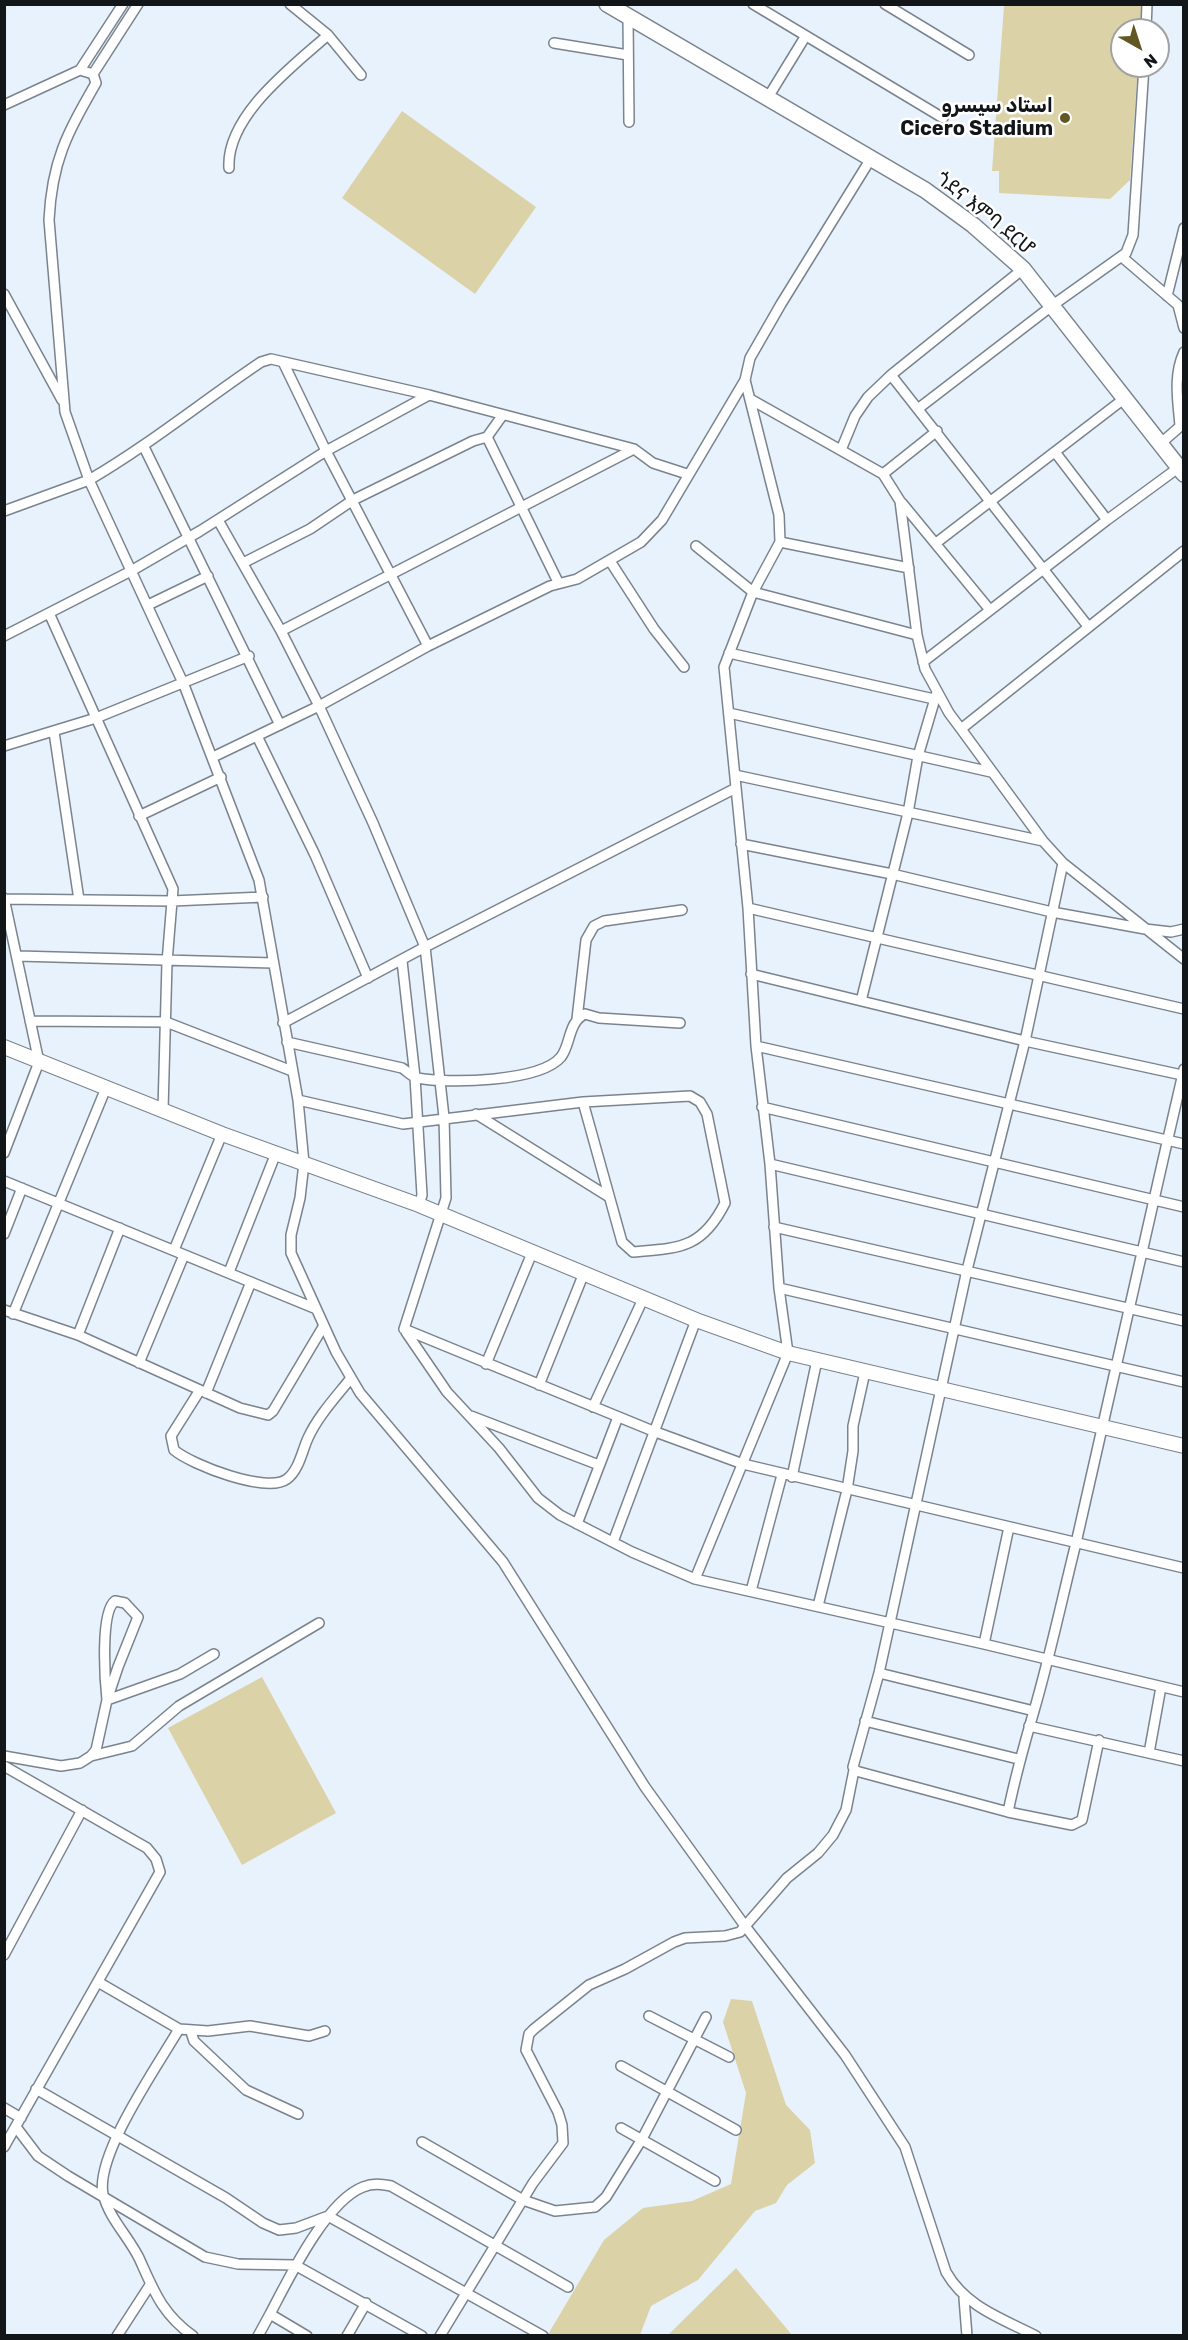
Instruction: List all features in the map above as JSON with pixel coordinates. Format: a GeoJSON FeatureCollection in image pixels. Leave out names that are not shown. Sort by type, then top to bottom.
{"type":"FeatureCollection","features":[{"type":"Feature","properties":{"kind":"highway","name":"ጎደና እምባ ደርሆ"},"geometry":{"type":"LineString","coordinates":[[607,4],[946,205],[1023,269],[1181,471]]}},
{"type":"Feature","properties":{"kind":"main road"},"geometry":{"type":"LineString","coordinates":[[4,1047],[222,1134],[419,1205],[643,1299],[788,1353],[1184,1446]]}},
{"type":"Feature","properties":{"kind":"street"},"geometry":{"type":"LineString","coordinates":[[4,105],[80,70],[123,4]]}},
{"type":"Feature","properties":{"kind":"street"},"geometry":{"type":"LineString","coordinates":[[93,74],[138,4]]}},
{"type":"Feature","properties":{"kind":"street"},"geometry":{"type":"LineString","coordinates":[[290,4],[328,35],[362,75]]}},
{"type":"Feature","properties":{"kind":"street"},"geometry":{"type":"LineString","coordinates":[[753,4],[804,37],[944,118]]}},
{"type":"Feature","properties":{"kind":"street"},"geometry":{"type":"LineString","coordinates":[[885,4],[969,55]]}},
{"type":"Feature","properties":{"kind":"street"},"geometry":{"type":"LineString","coordinates":[[628,17],[629,122]]}},
{"type":"Feature","properties":{"kind":"street"},"geometry":{"type":"LineString","coordinates":[[229,168],[238,132],[248,111],[328,35]]}},
{"type":"Feature","properties":{"kind":"street"},"geometry":{"type":"LineString","coordinates":[[767,99],[804,37]]}},
{"type":"Feature","properties":{"kind":"street"},"geometry":{"type":"LineString","coordinates":[[554,43],[628,54]]}},
{"type":"Feature","properties":{"kind":"street"},"geometry":{"type":"LineString","coordinates":[[80,70],[93,74]]}},
{"type":"Feature","properties":{"kind":"street"},"geometry":{"type":"LineString","coordinates":[[93,74],[96,83],[59,152],[51,194],[50,220],[64,403],[68,424],[89,480],[183,685],[221,777],[259,880],[298,1100],[304,1163],[300,1198],[291,1235],[291,1253],[323,1327],[360,1393],[503,1562],[645,1787],[745,1926],[845,2055],[905,2147],[946,2272],[964,2298],[1036,2336]]}},
{"type":"Feature","properties":{"kind":"street"},"geometry":{"type":"LineString","coordinates":[[919,408],[1053,305],[1122,257],[1130,247],[1133,235],[1143,78]]}},
{"type":"Feature","properties":{"kind":"street"},"geometry":{"type":"LineString","coordinates":[[213,757],[319,706],[428,646],[558,582],[577,579],[610,561],[652,533],[745,380],[750,358],[776,313],[870,160]]}},
{"type":"Feature","properties":{"kind":"street"},"geometry":{"type":"LineString","coordinates":[[1167,296],[1184,228]]}},
{"type":"Feature","properties":{"kind":"street"},"geometry":{"type":"LineString","coordinates":[[1122,257],[1180,307],[1184,328]]}},
{"type":"Feature","properties":{"kind":"street"},"geometry":{"type":"LineString","coordinates":[[841,450],[855,416],[868,397],[891,375],[1023,269]]}},
{"type":"Feature","properties":{"kind":"street"},"geometry":{"type":"LineString","coordinates":[[4,294],[64,403]]}},
{"type":"Feature","properties":{"kind":"street"},"geometry":{"type":"LineString","coordinates":[[1160,444],[1182,424],[1176,384],[1178,364],[1184,352]]}},
{"type":"Feature","properties":{"kind":"street"},"geometry":{"type":"LineString","coordinates":[[4,511],[89,480],[144,447],[181,417],[261,362],[271,359],[429,395],[633,449],[652,463],[687,474]]}},
{"type":"Feature","properties":{"kind":"street"},"geometry":{"type":"LineString","coordinates":[[283,362],[326,452],[428,646]]}},
{"type":"Feature","properties":{"kind":"street"},"geometry":{"type":"LineString","coordinates":[[891,375],[1087,625]]}},
{"type":"Feature","properties":{"kind":"street"},"geometry":{"type":"LineString","coordinates":[[695,1579],[788,1353],[779,1288],[770,1164],[756,1046],[748,908],[724,667],[753,592],[780,542],[779,516],[745,380]]}},
{"type":"Feature","properties":{"kind":"street"},"geometry":{"type":"LineString","coordinates":[[5,634],[131,571],[326,452],[429,395]]}},
{"type":"Feature","properties":{"kind":"street"},"geometry":{"type":"LineString","coordinates":[[936,543],[1125,398]]}},
{"type":"Feature","properties":{"kind":"street"},"geometry":{"type":"LineString","coordinates":[[750,399],[883,474],[900,501],[990,609]]}},
{"type":"Feature","properties":{"kind":"street"},"geometry":{"type":"LineString","coordinates":[[243,563],[310,528],[353,500],[473,441],[487,437],[502,416]]}},
{"type":"Feature","properties":{"kind":"street"},"geometry":{"type":"LineString","coordinates":[[883,474],[937,431]]}},
{"type":"Feature","properties":{"kind":"street"},"geometry":{"type":"LineString","coordinates":[[487,437],[558,582]]}},
{"type":"Feature","properties":{"kind":"street"},"geometry":{"type":"LineString","coordinates":[[144,447],[249,656],[280,724]]}},
{"type":"Feature","properties":{"kind":"street"},"geometry":{"type":"LineString","coordinates":[[281,631],[633,449]]}},
{"type":"Feature","properties":{"kind":"street"},"geometry":{"type":"LineString","coordinates":[[1054,452],[1107,520]]}},
{"type":"Feature","properties":{"kind":"street"},"geometry":{"type":"LineString","coordinates":[[923,662],[1107,520],[1181,471]]}},
{"type":"Feature","properties":{"kind":"street"},"geometry":{"type":"LineString","coordinates":[[900,501],[916,635],[935,695],[1043,841],[1063,862],[1184,960]]}},
{"type":"Feature","properties":{"kind":"street"},"geometry":{"type":"LineString","coordinates":[[218,520],[281,631],[319,706],[373,823],[426,947],[438,1078],[444,1117],[446,1198],[404,1325],[405,1330],[447,1392],[499,1448],[538,1498],[577,1524],[695,1579],[1184,1692]]}},
{"type":"Feature","properties":{"kind":"street"},"geometry":{"type":"LineString","coordinates":[[780,542],[909,568]]}},
{"type":"Feature","properties":{"kind":"street"},"geometry":{"type":"LineString","coordinates":[[696,546],[753,592],[916,635]]}},
{"type":"Feature","properties":{"kind":"street"},"geometry":{"type":"LineString","coordinates":[[961,729],[1087,625],[1184,551]]}},
{"type":"Feature","properties":{"kind":"street"},"geometry":{"type":"LineString","coordinates":[[610,561],[660,638],[684,667]]}},
{"type":"Feature","properties":{"kind":"street"},"geometry":{"type":"LineString","coordinates":[[148,605],[208,576]]}},
{"type":"Feature","properties":{"kind":"street"},"geometry":{"type":"LineString","coordinates":[[49,613],[173,889],[167,962],[163,1110]]}},
{"type":"Feature","properties":{"kind":"street"},"geometry":{"type":"LineString","coordinates":[[729,653],[935,695]]}},
{"type":"Feature","properties":{"kind":"street"},"geometry":{"type":"LineString","coordinates":[[4,746],[96,718],[183,685],[249,656]]}},
{"type":"Feature","properties":{"kind":"street"},"geometry":{"type":"LineString","coordinates":[[861,1001],[908,813],[918,756],[935,695]]}},
{"type":"Feature","properties":{"kind":"street"},"geometry":{"type":"LineString","coordinates":[[729,713],[991,772]]}},
{"type":"Feature","properties":{"kind":"street"},"geometry":{"type":"LineString","coordinates":[[54,732],[79,900]]}},
{"type":"Feature","properties":{"kind":"street"},"geometry":{"type":"LineString","coordinates":[[257,736],[315,855],[368,978]]}},
{"type":"Feature","properties":{"kind":"street"},"geometry":{"type":"LineString","coordinates":[[735,775],[1043,841]]}},
{"type":"Feature","properties":{"kind":"street"},"geometry":{"type":"LineString","coordinates":[[139,816],[221,777]]}},
{"type":"Feature","properties":{"kind":"street"},"geometry":{"type":"LineString","coordinates":[[283,1023],[736,788]]}},
{"type":"Feature","properties":{"kind":"street"},"geometry":{"type":"LineString","coordinates":[[741,844],[892,874],[1052,912],[1145,929],[1172,932],[1184,929]]}},
{"type":"Feature","properties":{"kind":"street"},"geometry":{"type":"LineString","coordinates":[[440,2336],[563,2138],[558,2112],[526,2050],[529,2034],[589,1985],[625,1969],[674,1942],[685,1938],[734,1934],[745,1926],[787,1878],[818,1853],[833,1835],[846,1810],[956,1329],[967,1270],[1025,1041],[1063,862]]}},
{"type":"Feature","properties":{"kind":"street"},"geometry":{"type":"LineString","coordinates":[[4,1153],[39,1062],[5,898],[172,901],[262,897]]}},
{"type":"Feature","properties":{"kind":"street"},"geometry":{"type":"LineString","coordinates":[[748,908],[1184,1009]]}},
{"type":"Feature","properties":{"kind":"street"},"geometry":{"type":"LineString","coordinates":[[287,1042],[402,1068],[415,1077],[497,1080],[537,1071],[551,1065],[561,1056],[576,1019],[586,940],[594,926],[604,921],[682,910]]}},
{"type":"Feature","properties":{"kind":"street"},"geometry":{"type":"LineString","coordinates":[[18,956],[167,962],[273,963]]}},
{"type":"Feature","properties":{"kind":"street"},"geometry":{"type":"LineString","coordinates":[[402,961],[415,1077],[422,1195],[419,1205]]}},
{"type":"Feature","properties":{"kind":"street"},"geometry":{"type":"LineString","coordinates":[[751,974],[1025,1041],[1183,1072],[1144,1253],[1115,1366],[1076,1542],[1034,1711],[1018,1759],[1008,1812]]}},
{"type":"Feature","properties":{"kind":"street"},"geometry":{"type":"LineString","coordinates":[[576,1019],[585,1014],[599,1018],[680,1023]]}},
{"type":"Feature","properties":{"kind":"street"},"geometry":{"type":"LineString","coordinates":[[30,1021],[166,1022],[292,1071]]}},
{"type":"Feature","properties":{"kind":"street"},"geometry":{"type":"LineString","coordinates":[[756,1046],[1184,1144]]}},
{"type":"Feature","properties":{"kind":"street"},"geometry":{"type":"LineString","coordinates":[[106,1088],[59,1203],[9,1312],[78,1335],[240,1408],[269,1414],[323,1327]]}},
{"type":"Feature","properties":{"kind":"street"},"geometry":{"type":"LineString","coordinates":[[298,1100],[403,1124],[444,1117],[583,1102],[690,1096],[700,1102],[707,1114],[725,1203],[719,1214],[697,1239],[681,1247],[633,1252],[622,1242],[583,1102]]}},
{"type":"Feature","properties":{"kind":"street"},"geometry":{"type":"LineString","coordinates":[[762,1107],[996,1161],[1184,1208]]}},
{"type":"Feature","properties":{"kind":"street"},"geometry":{"type":"LineString","coordinates":[[476,1114],[609,1197]]}},
{"type":"Feature","properties":{"kind":"street"},"geometry":{"type":"LineString","coordinates":[[174,1250],[222,1134]]}},
{"type":"Feature","properties":{"kind":"street"},"geometry":{"type":"LineString","coordinates":[[229,1272],[276,1153]]}},
{"type":"Feature","properties":{"kind":"street"},"geometry":{"type":"LineString","coordinates":[[770,1164],[1184,1262]]}},
{"type":"Feature","properties":{"kind":"street"},"geometry":{"type":"LineString","coordinates":[[4,1181],[314,1308]]}},
{"type":"Feature","properties":{"kind":"street"},"geometry":{"type":"LineString","coordinates":[[4,1234],[22,1188]]}},
{"type":"Feature","properties":{"kind":"street"},"geometry":{"type":"LineString","coordinates":[[774,1227],[1184,1321]]}},
{"type":"Feature","properties":{"kind":"street"},"geometry":{"type":"LineString","coordinates":[[78,1335],[120,1228]]}},
{"type":"Feature","properties":{"kind":"street"},"geometry":{"type":"LineString","coordinates":[[486,1364],[532,1253]]}},
{"type":"Feature","properties":{"kind":"street"},"geometry":{"type":"LineString","coordinates":[[139,1363],[184,1255]]}},
{"type":"Feature","properties":{"kind":"street"},"geometry":{"type":"LineString","coordinates":[[539,1385],[584,1273]]}},
{"type":"Feature","properties":{"kind":"street"},"geometry":{"type":"LineString","coordinates":[[251,1282],[203,1392],[171,1436],[174,1450],[200,1466],[244,1480],[280,1482],[291,1475],[309,1436],[351,1378]]}},
{"type":"Feature","properties":{"kind":"street"},"geometry":{"type":"LineString","coordinates":[[779,1288],[1184,1382]]}},
{"type":"Feature","properties":{"kind":"street"},"geometry":{"type":"LineString","coordinates":[[593,1407],[643,1299]]}},
{"type":"Feature","properties":{"kind":"street"},"geometry":{"type":"LineString","coordinates":[[613,1542],[696,1320]]}},
{"type":"Feature","properties":{"kind":"street"},"geometry":{"type":"LineString","coordinates":[[405,1330],[653,1431],[743,1464],[915,1507],[1184,1568]]}},
{"type":"Feature","properties":{"kind":"street"},"geometry":{"type":"LineString","coordinates":[[751,1591],[787,1476],[817,1360]]}},
{"type":"Feature","properties":{"kind":"street"},"geometry":{"type":"LineString","coordinates":[[818,1606],[847,1490],[853,1451],[853,1426],[865,1372]]}},
{"type":"Feature","properties":{"kind":"street"},"geometry":{"type":"LineString","coordinates":[[469,1416],[599,1465]]}},
{"type":"Feature","properties":{"kind":"street"},"geometry":{"type":"LineString","coordinates":[[577,1524],[618,1417]]}},
{"type":"Feature","properties":{"kind":"street"},"geometry":{"type":"LineString","coordinates":[[984,1644],[1009,1527]]}},
{"type":"Feature","properties":{"kind":"street"},"geometry":{"type":"LineString","coordinates":[[4,1756],[61,1766],[80,1763],[96,1750],[107,1700],[138,1617],[125,1603],[115,1601],[107,1612],[103,1664],[107,1700]]}},
{"type":"Feature","properties":{"kind":"street"},"geometry":{"type":"LineString","coordinates":[[91,1756],[132,1746],[179,1706],[319,1623]]}},
{"type":"Feature","properties":{"kind":"street"},"geometry":{"type":"LineString","coordinates":[[107,1700],[180,1674],[214,1654]]}},
{"type":"Feature","properties":{"kind":"street"},"geometry":{"type":"LineString","coordinates":[[879,1672],[1034,1711]]}},
{"type":"Feature","properties":{"kind":"street"},"geometry":{"type":"LineString","coordinates":[[1149,1753],[1161,1686]]}},
{"type":"Feature","properties":{"kind":"street"},"geometry":{"type":"LineString","coordinates":[[865,1721],[1018,1759]]}},
{"type":"Feature","properties":{"kind":"street"},"geometry":{"type":"LineString","coordinates":[[1029,1726],[1184,1761]]}},
{"type":"Feature","properties":{"kind":"street"},"geometry":{"type":"LineString","coordinates":[[854,1770],[1008,1812],[1072,1825],[1083,1820],[1099,1740]]}},
{"type":"Feature","properties":{"kind":"street"},"geometry":{"type":"LineString","coordinates":[[4,1766],[147,1848],[156,1859],[160,1872],[4,2147]]}},
{"type":"Feature","properties":{"kind":"street"},"geometry":{"type":"LineString","coordinates":[[4,1955],[82,1810]]}},
{"type":"Feature","properties":{"kind":"street"},"geometry":{"type":"LineString","coordinates":[[98,1982],[179,2029],[191,2032],[250,2026],[309,2036],[325,2031]]}},
{"type":"Feature","properties":{"kind":"street"},"geometry":{"type":"LineString","coordinates":[[649,2016],[729,2057]]}},
{"type":"Feature","properties":{"kind":"street"},"geometry":{"type":"LineString","coordinates":[[422,2142],[523,2200],[555,2211],[595,2207],[606,2197],[642,2139],[706,2017]]}},
{"type":"Feature","properties":{"kind":"street"},"geometry":{"type":"LineString","coordinates":[[179,2029],[117,2136],[101,2180],[110,2212],[138,2257],[158,2302],[193,2336]]}},
{"type":"Feature","properties":{"kind":"street"},"geometry":{"type":"LineString","coordinates":[[191,2032],[194,2041],[246,2090],[298,2114]]}},
{"type":"Feature","properties":{"kind":"street"},"geometry":{"type":"LineString","coordinates":[[621,2066],[736,2130]]}},
{"type":"Feature","properties":{"kind":"street"},"geometry":{"type":"LineString","coordinates":[[36,2089],[226,2198],[263,2223],[279,2230],[296,2228],[328,2216]]}},
{"type":"Feature","properties":{"kind":"street"},"geometry":{"type":"LineString","coordinates":[[4,2108],[21,2118]]}},
{"type":"Feature","properties":{"kind":"street"},"geometry":{"type":"LineString","coordinates":[[16,2127],[38,2156],[205,2257],[238,2264],[295,2265],[422,2336]]}},
{"type":"Feature","properties":{"kind":"street"},"geometry":{"type":"LineString","coordinates":[[621,2128],[715,2181]]}},
{"type":"Feature","properties":{"kind":"street"},"geometry":{"type":"LineString","coordinates":[[258,2336],[295,2265],[328,2216],[344,2199],[362,2187],[378,2183],[391,2186],[568,2287]]}},
{"type":"Feature","properties":{"kind":"street"},"geometry":{"type":"LineString","coordinates":[[328,2216],[543,2336]]}},
{"type":"Feature","properties":{"kind":"street"},"geometry":{"type":"LineString","coordinates":[[117,2336],[150,2285]]}},
{"type":"Feature","properties":{"kind":"street"},"geometry":{"type":"LineString","coordinates":[[964,2298],[967,2336]]}},
{"type":"Feature","properties":{"kind":"street"},"geometry":{"type":"LineString","coordinates":[[347,2336],[366,2303]]}},
{"type":"Feature","properties":{"kind":"street"},"geometry":{"type":"LineString","coordinates":[[270,2314],[307,2336]]}},
{"type":"Feature","properties":{"kind":"shaded area","name":"استاد سيسرو Cicero Stadium"},"geometry":{"type":"Polygon","coordinates":[[[1004,5],[1143,5],[1142,18],[1110,18],[1110,78],[1137,78],[1130,180],[1110,199],[999,193],[999,171],[992,171],[1004,5]]]}},
{"type":"Feature","properties":{"kind":"shaded area"},"geometry":{"type":"Polygon","coordinates":[[[402,111],[536,207],[475,294],[342,198],[402,111]]]}},
{"type":"Feature","properties":{"kind":"shaded area"},"geometry":{"type":"Polygon","coordinates":[[[262,1677],[336,1813],[242,1865],[168,1728],[262,1677]]]}},
{"type":"Feature","properties":{"kind":"shaded area"},"geometry":{"type":"Polygon","coordinates":[[[731,1999],[752,2001],[786,2105],[810,2130],[815,2163],[787,2185],[776,2203],[755,2211],[698,2280],[651,2306],[640,2335],[547,2336],[604,2240],[643,2208],[692,2201],[731,2184],[746,2093],[723,2022],[731,1999]]]}},
{"type":"Feature","properties":{"kind":"shaded area"},"geometry":{"type":"Polygon","coordinates":[[[736,2268],[792,2335],[668,2335],[736,2268]]]}},
{"type":"Feature","properties":{"kind":"place","name":"استاد سيسرو Cicero Stadium"},"geometry":{"type":"Point","coordinates":[1065,118]}}]}
